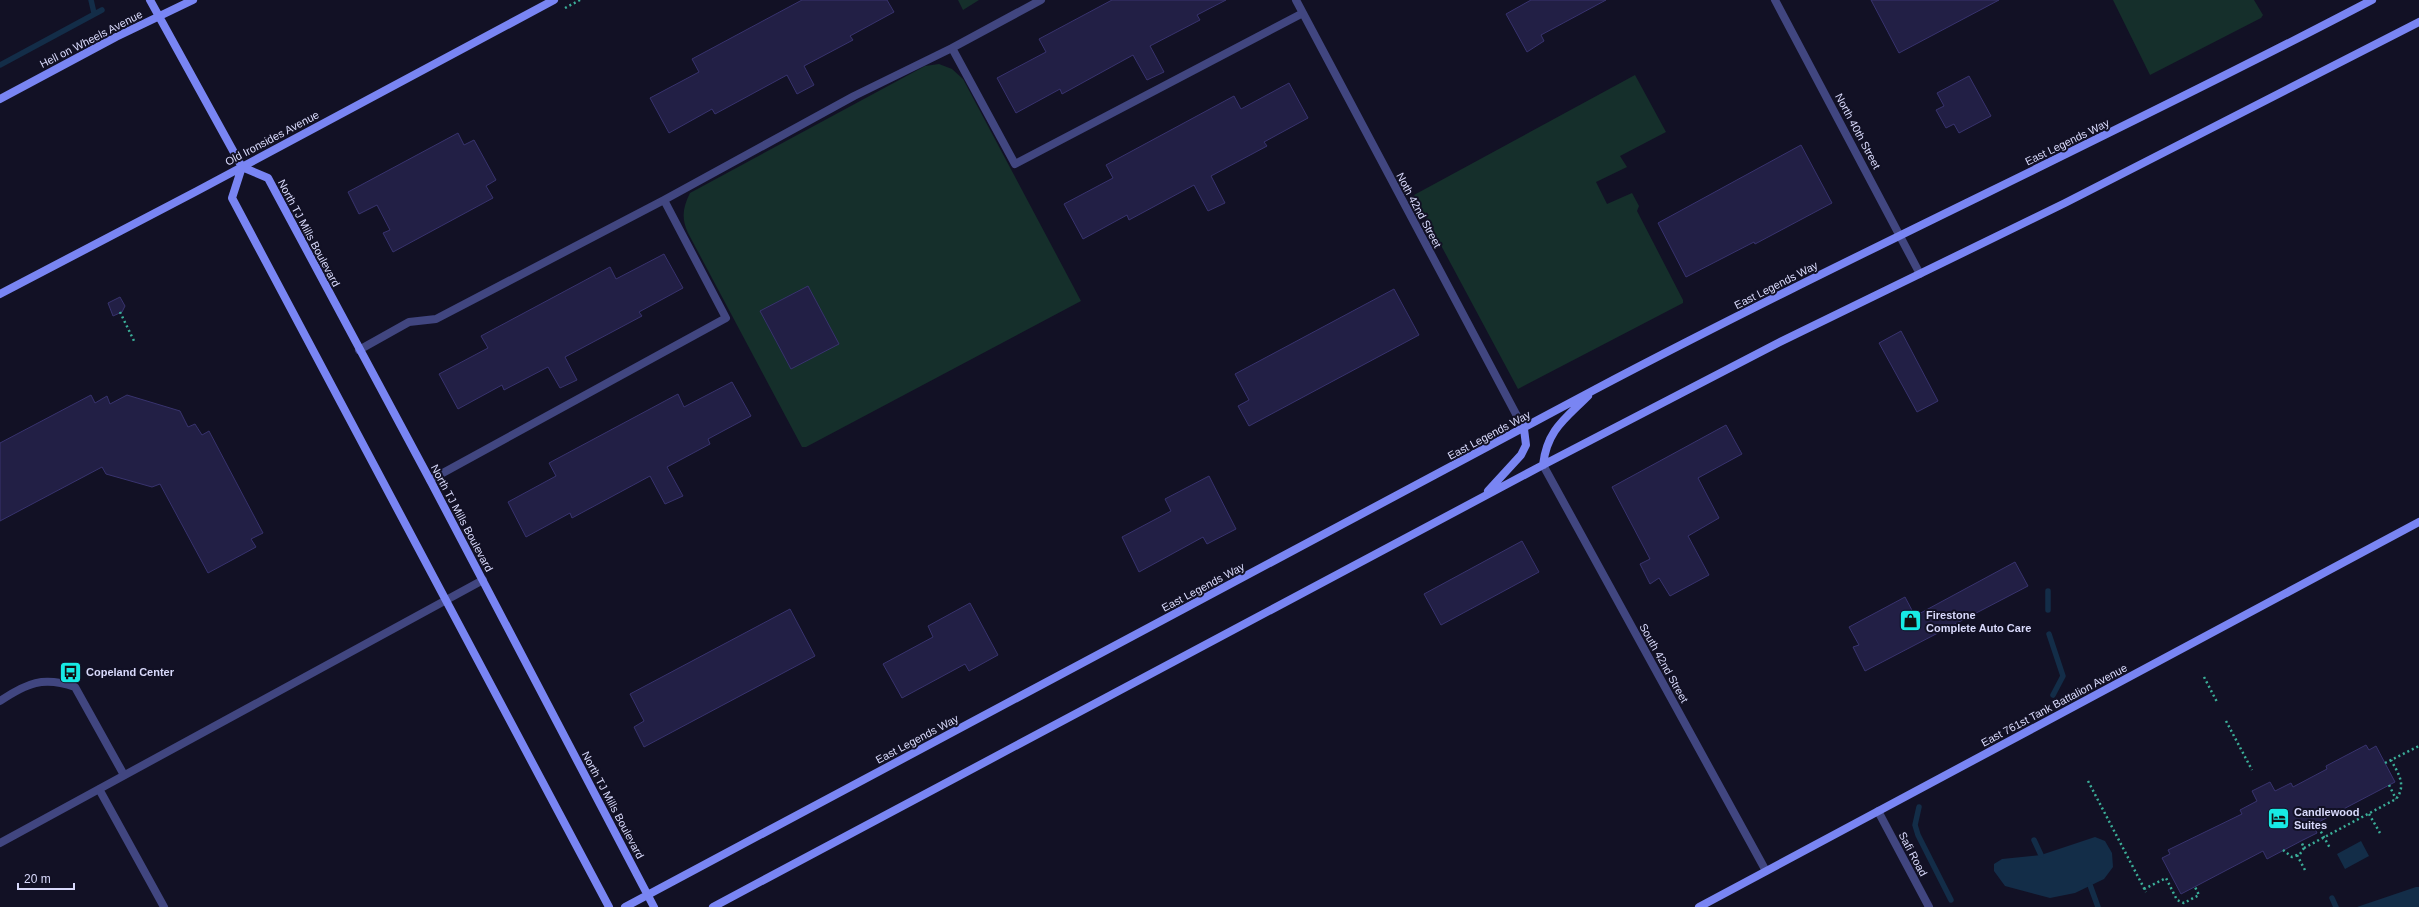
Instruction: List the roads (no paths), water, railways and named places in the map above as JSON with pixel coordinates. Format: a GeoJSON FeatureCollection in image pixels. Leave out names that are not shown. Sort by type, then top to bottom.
{"type":"FeatureCollection","features":[{"type":"Feature","properties":{"kind":"street"},"geometry":{"type":"LineString","coordinates":[[150,0],[242,167],[232,198],[444,601],[609,907]]}},
{"type":"Feature","properties":{"kind":"street","name":"Hell on Wheels Avenue"},"geometry":{"type":"LineString","coordinates":[[0,99],[116,37],[193,0]]}},
{"type":"Feature","properties":{"kind":"street","name":"Old Ironsides Avenue"},"geometry":{"type":"LineString","coordinates":[[0,294],[242,167],[554,0]]}},
{"type":"Feature","properties":{"kind":"street"},"geometry":{"type":"LineString","coordinates":[[359,350],[409,322],[436,319],[664,200],[854,96],[952,48],[1041,0]]}},
{"type":"Feature","properties":{"kind":"street","name":"Noth 42nd Street"},"geometry":{"type":"LineString","coordinates":[[1296,0],[1524,428]]}},
{"type":"Feature","properties":{"kind":"street","name":"North 40th Street"},"geometry":{"type":"LineString","coordinates":[[1775,0],[1920,274]]}},
{"type":"Feature","properties":{"kind":"street","name":"East Legends Way"},"geometry":{"type":"LineString","coordinates":[[625,907],[1595,390],[1900,235],[2237,71],[2372,0]]}},
{"type":"Feature","properties":{"kind":"street"},"geometry":{"type":"LineString","coordinates":[[952,48],[1015,164],[1303,12]]}},
{"type":"Feature","properties":{"kind":"street"},"geometry":{"type":"LineString","coordinates":[[713,907],[1543,464],[1778,343],[2066,203],[2419,22]]}},
{"type":"Feature","properties":{"kind":"street","name":"North TJ Mills Boulevard"},"geometry":{"type":"LineString","coordinates":[[242,167],[268,178],[483,580],[654,907]]}},
{"type":"Feature","properties":{"kind":"street"},"geometry":{"type":"LineString","coordinates":[[430,480],[726,318],[664,200]]}},
{"type":"Feature","properties":{"kind":"street"},"geometry":{"type":"LineString","coordinates":[[1543,464],[1545,447],[1554,431],[1595,390]]}},
{"type":"Feature","properties":{"kind":"street"},"geometry":{"type":"LineString","coordinates":[[1483,496],[1522,456],[1526,445],[1524,428]]}},
{"type":"Feature","properties":{"kind":"street","name":"South 42nd Street"},"geometry":{"type":"LineString","coordinates":[[1543,464],[1766,871]]}},
{"type":"Feature","properties":{"kind":"street","name":"East 761st Tank Battalion Avenue"},"geometry":{"type":"LineString","coordinates":[[1699,907],[2419,522]]}},
{"type":"Feature","properties":{"kind":"street"},"geometry":{"type":"LineString","coordinates":[[0,843],[483,580]]}},
{"type":"Feature","properties":{"kind":"street"},"geometry":{"type":"LineString","coordinates":[[0,701],[22,686],[56,680],[75,687],[124,775]]}},
{"type":"Feature","properties":{"kind":"street"},"geometry":{"type":"LineString","coordinates":[[99,789],[164,907]]}},
{"type":"Feature","properties":{"kind":"street","name":"Safi Road"},"geometry":{"type":"LineString","coordinates":[[1878,811],[1929,907]]}},
{"type":"Feature","properties":{"kind":"water"},"geometry":{"type":"Polygon","coordinates":[[[2095,837],[2105,841],[2112,853],[2113,867],[2104,879],[2075,893],[2050,898],[2005,886],[1994,871],[1994,864],[2002,859],[2041,855],[2095,837]]]}},
{"type":"Feature","properties":{"kind":"water"},"geometry":{"type":"Polygon","coordinates":[[[2361,841],[2369,856],[2345,869],[2337,854],[2361,841]]]}},
{"type":"Feature","properties":{"kind":"water"},"geometry":{"type":"Polygon","coordinates":[[[2416,887],[2419,887],[2419,907],[2357,907],[2416,887]]]}},
{"type":"Feature","properties":{"kind":"waterway"},"geometry":{"type":"LineString","coordinates":[[91,0],[94,13]]}},
{"type":"Feature","properties":{"kind":"waterway"},"geometry":{"type":"LineString","coordinates":[[0,65],[102,10]]}},
{"type":"Feature","properties":{"kind":"waterway"},"geometry":{"type":"LineString","coordinates":[[2048,591],[2048,610]]}},
{"type":"Feature","properties":{"kind":"waterway"},"geometry":{"type":"LineString","coordinates":[[2049,634],[2063,676],[2053,695]]}},
{"type":"Feature","properties":{"kind":"waterway"},"geometry":{"type":"LineString","coordinates":[[1919,807],[1915,825],[1918,835],[1951,900]]}},
{"type":"Feature","properties":{"kind":"waterway"},"geometry":{"type":"LineString","coordinates":[[2034,840],[2041,855]]}},
{"type":"Feature","properties":{"kind":"waterway"},"geometry":{"type":"LineString","coordinates":[[2090,885],[2098,907]]}},
{"type":"Feature","properties":{"kind":"waterway"},"geometry":{"type":"LineString","coordinates":[[2332,898],[2336,907]]}},
{"type":"Feature","properties":{"kind":"place","name":"Firestone Complete Auto Care"},"geometry":{"type":"Point","coordinates":[1910,621]}},
{"type":"Feature","properties":{"kind":"place","name":"Copeland Center"},"geometry":{"type":"Point","coordinates":[70,672]}},
{"type":"Feature","properties":{"kind":"place","name":"Candlewood Suites"},"geometry":{"type":"Point","coordinates":[2279,818]}}]}
